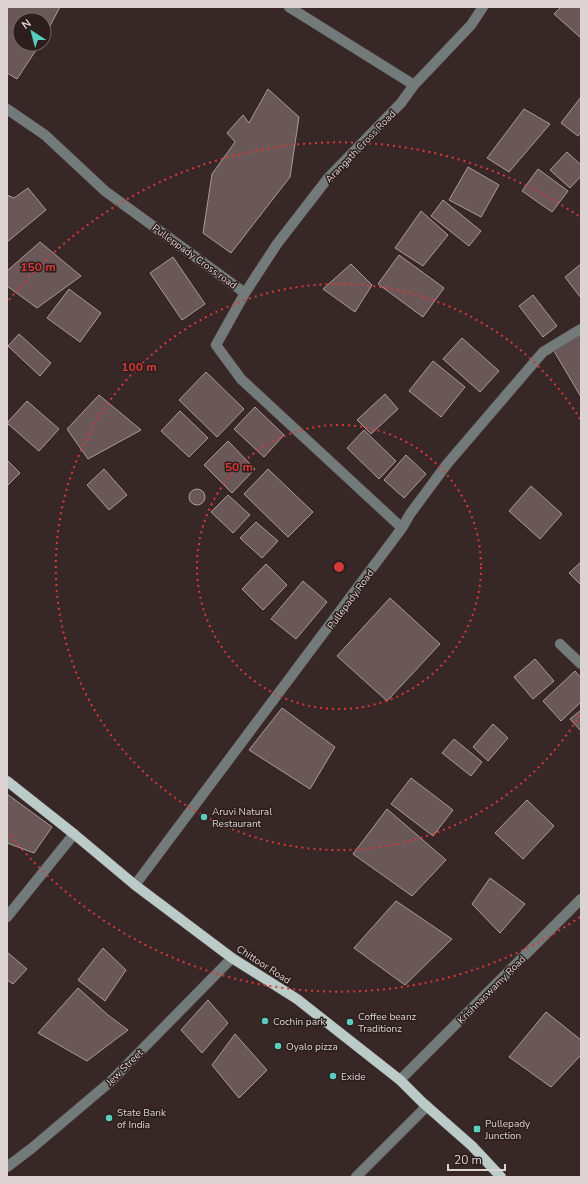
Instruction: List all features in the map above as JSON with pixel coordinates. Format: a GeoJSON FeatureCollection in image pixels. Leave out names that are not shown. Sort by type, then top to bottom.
{"type":"FeatureCollection","features":[{"type":"Feature","properties":{"kind":"main road","name":"Chittoor Road"},"geometry":{"type":"LineString","coordinates":[[7,780],[135,885],[232,958],[297,999],[400,1080],[472,1146],[501,1177]]}},
{"type":"Feature","properties":{"kind":"street"},"geometry":{"type":"LineString","coordinates":[[289,7],[414,85]]}},
{"type":"Feature","properties":{"kind":"street","name":"Arangath Cross Road"},"geometry":{"type":"LineString","coordinates":[[245,293],[277,244],[328,178],[401,103],[414,85],[471,26],[483,7]]}},
{"type":"Feature","properties":{"kind":"street","name":"Pulleppady Cross road"},"geometry":{"type":"LineString","coordinates":[[7,109],[45,135],[104,191],[245,293],[216,345],[241,379],[402,528]]}},
{"type":"Feature","properties":{"kind":"street","name":"Pullepady Road"},"geometry":{"type":"LineString","coordinates":[[135,885],[402,528],[410,514],[447,464],[543,352],[581,329]]}},
{"type":"Feature","properties":{"kind":"street"},"geometry":{"type":"LineString","coordinates":[[560,644],[581,664]]}},
{"type":"Feature","properties":{"kind":"street"},"geometry":{"type":"LineString","coordinates":[[7,918],[74,834]]}},
{"type":"Feature","properties":{"kind":"street","name":"Krishnaswamy Road"},"geometry":{"type":"LineString","coordinates":[[400,1080],[581,899]]}},
{"type":"Feature","properties":{"kind":"street","name":"Jew Street"},"geometry":{"type":"LineString","coordinates":[[7,1167],[32,1148],[110,1082],[232,958]]}},
{"type":"Feature","properties":{"kind":"street"},"geometry":{"type":"LineString","coordinates":[[356,1177],[427,1106]]}},
{"type":"Feature","properties":{"kind":"building"},"geometry":{"type":"Polygon","coordinates":[[[7,7],[60,7],[52,22],[52,12],[12,12],[12,52],[35,52],[17,79],[7,73],[7,7]]]}},
{"type":"Feature","properties":{"kind":"building"},"geometry":{"type":"Polygon","coordinates":[[[561,7],[581,7],[581,38],[554,14],[561,7]]]}},
{"type":"Feature","properties":{"kind":"building"},"geometry":{"type":"Polygon","coordinates":[[[268,89],[299,117],[290,177],[231,253],[203,233],[212,174],[235,142],[227,133],[243,115],[249,123],[268,89]]]}},
{"type":"Feature","properties":{"kind":"building"},"geometry":{"type":"Polygon","coordinates":[[[581,97],[581,132],[578,136],[561,123],[581,97]]]}},
{"type":"Feature","properties":{"kind":"building"},"geometry":{"type":"Polygon","coordinates":[[[524,109],[550,124],[509,172],[487,158],[524,109]]]}},
{"type":"Feature","properties":{"kind":"building"},"geometry":{"type":"Polygon","coordinates":[[[567,152],[581,165],[581,176],[570,188],[550,170],[567,152]]]}},
{"type":"Feature","properties":{"kind":"building"},"geometry":{"type":"Polygon","coordinates":[[[468,167],[499,185],[481,217],[449,200],[468,167]]]}},
{"type":"Feature","properties":{"kind":"building"},"geometry":{"type":"Polygon","coordinates":[[[538,169],[568,191],[552,212],[522,191],[538,169]]]}},
{"type":"Feature","properties":{"kind":"building"},"geometry":{"type":"Polygon","coordinates":[[[28,188],[46,210],[7,242],[7,195],[14,198],[28,188]]]}},
{"type":"Feature","properties":{"kind":"building"},"geometry":{"type":"Polygon","coordinates":[[[443,200],[481,231],[469,246],[431,216],[443,200]]]}},
{"type":"Feature","properties":{"kind":"building"},"geometry":{"type":"Polygon","coordinates":[[[421,211],[448,235],[423,266],[395,248],[421,211]]]}},
{"type":"Feature","properties":{"kind":"building"},"geometry":{"type":"Polygon","coordinates":[[[40,242],[81,276],[37,308],[7,286],[7,271],[40,242]]]}},
{"type":"Feature","properties":{"kind":"building"},"geometry":{"type":"Polygon","coordinates":[[[399,255],[444,288],[423,317],[378,284],[399,255]]]}},
{"type":"Feature","properties":{"kind":"building"},"geometry":{"type":"Polygon","coordinates":[[[173,257],[205,304],[182,320],[150,273],[173,257]]]}},
{"type":"Feature","properties":{"kind":"building"},"geometry":{"type":"Polygon","coordinates":[[[351,264],[372,285],[355,312],[323,289],[351,264]]]}},
{"type":"Feature","properties":{"kind":"building"},"geometry":{"type":"Polygon","coordinates":[[[581,264],[581,298],[565,277],[581,264]]]}},
{"type":"Feature","properties":{"kind":"building"},"geometry":{"type":"Polygon","coordinates":[[[69,289],[101,313],[80,342],[47,318],[69,289]]]}},
{"type":"Feature","properties":{"kind":"building"},"geometry":{"type":"Polygon","coordinates":[[[533,295],[557,326],[543,337],[519,306],[533,295]]]}},
{"type":"Feature","properties":{"kind":"building"},"geometry":{"type":"Polygon","coordinates":[[[19,334],[51,363],[40,376],[8,346],[19,334]]]}},
{"type":"Feature","properties":{"kind":"building"},"geometry":{"type":"Polygon","coordinates":[[[581,335],[581,397],[554,351],[581,335]]]}},
{"type":"Feature","properties":{"kind":"building"},"geometry":{"type":"Polygon","coordinates":[[[462,338],[499,371],[480,392],[443,359],[462,338]]]}},
{"type":"Feature","properties":{"kind":"building"},"geometry":{"type":"Polygon","coordinates":[[[433,361],[465,387],[441,417],[409,391],[433,361]]]}},
{"type":"Feature","properties":{"kind":"building"},"geometry":{"type":"Polygon","coordinates":[[[206,372],[244,409],[217,437],[179,400],[206,372]]]}},
{"type":"Feature","properties":{"kind":"building"},"geometry":{"type":"Polygon","coordinates":[[[385,394],[398,409],[371,434],[357,420],[385,394]]]}},
{"type":"Feature","properties":{"kind":"building"},"geometry":{"type":"Polygon","coordinates":[[[99,395],[141,430],[88,459],[67,429],[99,395]]]}},
{"type":"Feature","properties":{"kind":"building"},"geometry":{"type":"Polygon","coordinates":[[[27,401],[59,429],[39,451],[7,423],[27,401]]]}},
{"type":"Feature","properties":{"kind":"building"},"geometry":{"type":"Polygon","coordinates":[[[255,407],[284,435],[264,457],[234,429],[255,407]]]}},
{"type":"Feature","properties":{"kind":"building"},"geometry":{"type":"Polygon","coordinates":[[[180,411],[208,438],[189,457],[161,431],[180,411]]]}},
{"type":"Feature","properties":{"kind":"building"},"geometry":{"type":"Polygon","coordinates":[[[364,430],[396,461],[379,479],[347,448],[364,430]]]}},
{"type":"Feature","properties":{"kind":"building"},"geometry":{"type":"Polygon","coordinates":[[[228,441],[255,469],[232,493],[204,465],[228,441]]]}},
{"type":"Feature","properties":{"kind":"building"},"geometry":{"type":"Polygon","coordinates":[[[406,455],[426,474],[404,498],[384,480],[406,455]]]}},
{"type":"Feature","properties":{"kind":"building"},"geometry":{"type":"Polygon","coordinates":[[[7,460],[20,473],[7,486],[7,460]]]}},
{"type":"Feature","properties":{"kind":"building"},"geometry":{"type":"Polygon","coordinates":[[[104,469],[127,495],[109,510],[87,485],[104,469]]]}},
{"type":"Feature","properties":{"kind":"building"},"geometry":{"type":"Polygon","coordinates":[[[268,469],[313,512],[288,537],[244,494],[268,469]]]}},
{"type":"Feature","properties":{"kind":"building"},"geometry":{"type":"Polygon","coordinates":[[[531,486],[562,514],[540,539],[509,511],[531,486]]]}},
{"type":"Feature","properties":{"kind":"building"},"geometry":{"type":"Polygon","coordinates":[[[194,489],[200,489],[205,494],[203,503],[200,505],[194,505],[189,500],[189,494],[194,489]]]}},
{"type":"Feature","properties":{"kind":"building"},"geometry":{"type":"Polygon","coordinates":[[[228,495],[250,515],[233,533],[211,512],[228,495]]]}},
{"type":"Feature","properties":{"kind":"building"},"geometry":{"type":"Polygon","coordinates":[[[256,522],[278,541],[262,558],[240,538],[256,522]]]}},
{"type":"Feature","properties":{"kind":"building"},"geometry":{"type":"Polygon","coordinates":[[[581,562],[581,585],[569,573],[581,562]]]}},
{"type":"Feature","properties":{"kind":"building"},"geometry":{"type":"Polygon","coordinates":[[[266,564],[287,585],[263,610],[242,589],[266,564]]]}},
{"type":"Feature","properties":{"kind":"building"},"geometry":{"type":"Polygon","coordinates":[[[303,581],[327,602],[296,639],[271,619],[303,581]]]}},
{"type":"Feature","properties":{"kind":"building"},"geometry":{"type":"Polygon","coordinates":[[[390,598],[440,644],[387,701],[337,656],[390,598]]]}},
{"type":"Feature","properties":{"kind":"building"},"geometry":{"type":"Polygon","coordinates":[[[535,659],[554,681],[533,699],[514,677],[535,659]]]}},
{"type":"Feature","properties":{"kind":"building"},"geometry":{"type":"Polygon","coordinates":[[[575,671],[581,678],[581,702],[561,721],[543,701],[575,671]]]}},
{"type":"Feature","properties":{"kind":"building"},"geometry":{"type":"Polygon","coordinates":[[[282,708],[335,747],[310,789],[249,750],[282,708]]]}},
{"type":"Feature","properties":{"kind":"building"},"geometry":{"type":"Polygon","coordinates":[[[581,710],[581,731],[570,719],[581,710]]]}},
{"type":"Feature","properties":{"kind":"building"},"geometry":{"type":"Polygon","coordinates":[[[493,724],[508,738],[488,761],[473,747],[493,724]]]}},
{"type":"Feature","properties":{"kind":"building"},"geometry":{"type":"Polygon","coordinates":[[[454,739],[482,762],[471,776],[442,753],[454,739]]]}},
{"type":"Feature","properties":{"kind":"building"},"geometry":{"type":"Polygon","coordinates":[[[411,778],[453,810],[433,836],[391,804],[411,778]]]}},
{"type":"Feature","properties":{"kind":"building"},"geometry":{"type":"Polygon","coordinates":[[[7,794],[52,827],[34,853],[7,843],[7,794]]]}},
{"type":"Feature","properties":{"kind":"building"},"geometry":{"type":"Polygon","coordinates":[[[527,800],[554,826],[523,859],[495,833],[527,800]]]}},
{"type":"Feature","properties":{"kind":"building"},"geometry":{"type":"Polygon","coordinates":[[[387,809],[446,860],[412,896],[353,854],[387,809]]]}},
{"type":"Feature","properties":{"kind":"building"},"geometry":{"type":"Polygon","coordinates":[[[490,878],[525,904],[500,933],[472,904],[490,878]]]}},
{"type":"Feature","properties":{"kind":"building"},"geometry":{"type":"Polygon","coordinates":[[[396,901],[452,939],[405,985],[354,948],[396,901]]]}},
{"type":"Feature","properties":{"kind":"building"},"geometry":{"type":"Polygon","coordinates":[[[103,948],[126,970],[105,1001],[78,980],[103,948]]]}},
{"type":"Feature","properties":{"kind":"building"},"geometry":{"type":"Polygon","coordinates":[[[7,952],[27,969],[13,984],[7,980],[7,952]]]}},
{"type":"Feature","properties":{"kind":"building"},"geometry":{"type":"Polygon","coordinates":[[[78,988],[108,1015],[128,1030],[87,1061],[38,1033],[78,988]]]}},
{"type":"Feature","properties":{"kind":"building"},"geometry":{"type":"Polygon","coordinates":[[[208,1000],[228,1023],[202,1053],[181,1030],[208,1000]]]}},
{"type":"Feature","properties":{"kind":"building"},"geometry":{"type":"Polygon","coordinates":[[[546,1012],[581,1040],[581,1055],[551,1087],[509,1057],[546,1012]]]}},
{"type":"Feature","properties":{"kind":"building"},"geometry":{"type":"Polygon","coordinates":[[[235,1034],[267,1070],[239,1098],[212,1065],[235,1034]]]}},
{"type":"Feature","properties":{"kind":"place","name":"Aruvi Natural Restaurant"},"geometry":{"type":"Point","coordinates":[204,817]}},
{"type":"Feature","properties":{"kind":"place","name":"Cochin park"},"geometry":{"type":"Point","coordinates":[265,1021]}},
{"type":"Feature","properties":{"kind":"place","name":"Coffee beanz Traditionz"},"geometry":{"type":"Point","coordinates":[350,1022]}},
{"type":"Feature","properties":{"kind":"place","name":"Oyalo pizza"},"geometry":{"type":"Point","coordinates":[278,1046]}},
{"type":"Feature","properties":{"kind":"place","name":"Exide"},"geometry":{"type":"Point","coordinates":[333,1076]}},
{"type":"Feature","properties":{"kind":"place","name":"State Bank of India"},"geometry":{"type":"Point","coordinates":[109,1118]}},
{"type":"Feature","properties":{"kind":"place","name":"Pullepady Junction"},"geometry":{"type":"Point","coordinates":[477,1129]}}]}
